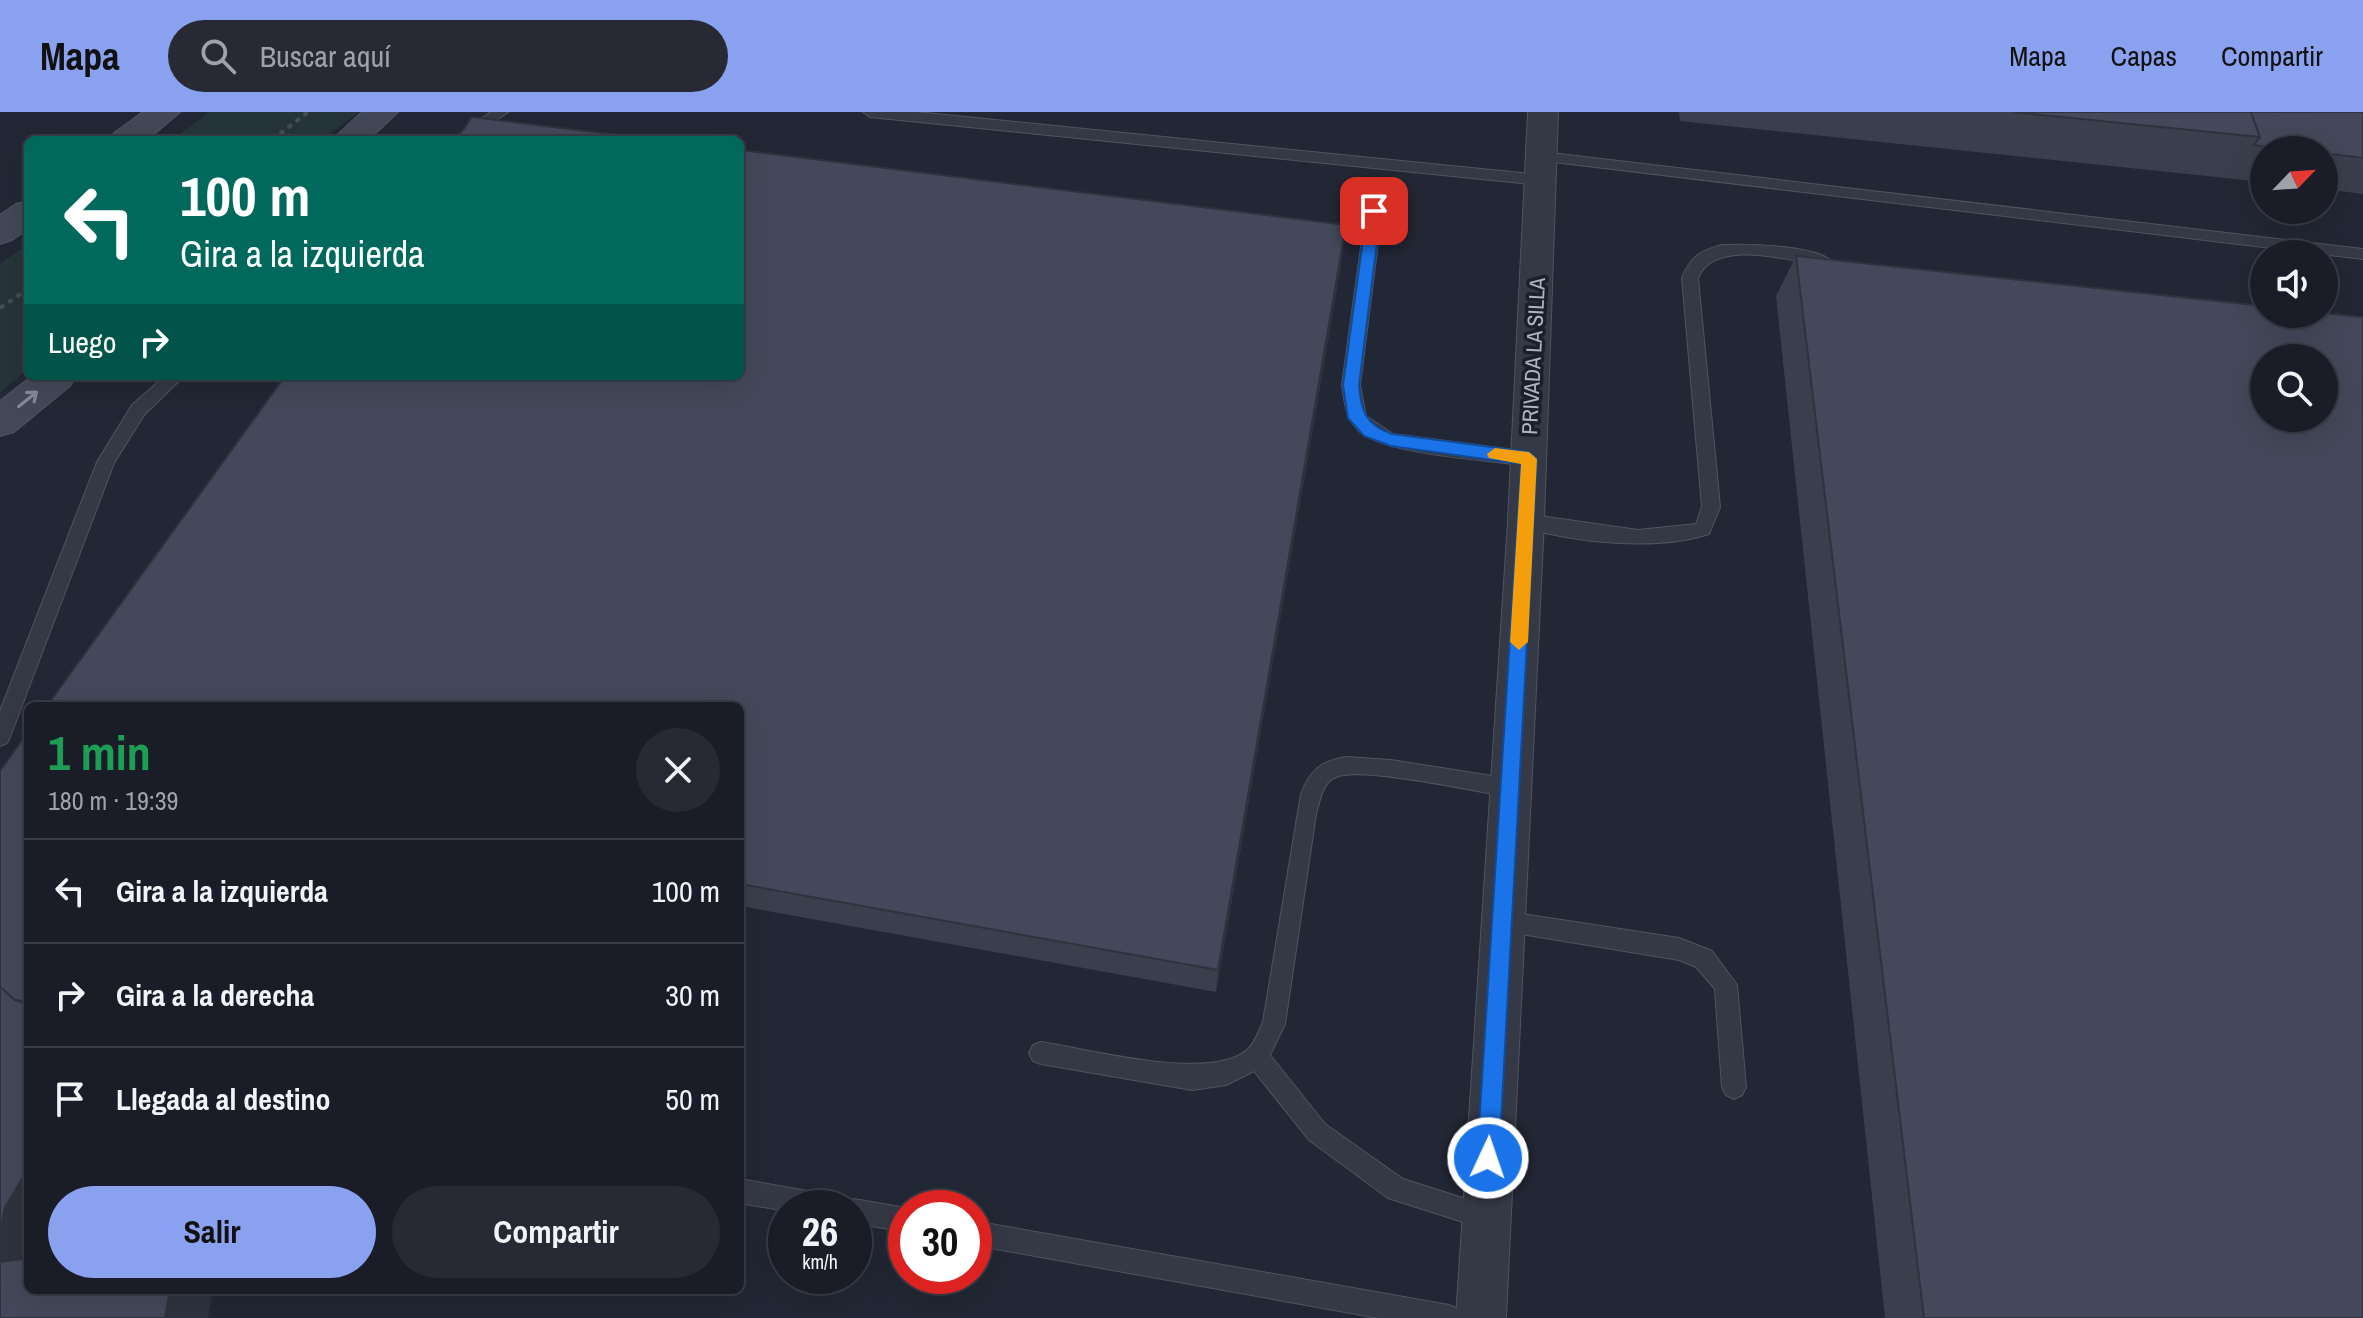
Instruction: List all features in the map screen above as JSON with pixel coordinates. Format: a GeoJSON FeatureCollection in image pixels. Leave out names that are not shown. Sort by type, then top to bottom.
{"type":"FeatureCollection","features":[{"type":"Feature","properties":{"kind":"main road"},"geometry":{"type":"LineString","coordinates":[[131,136],[164,112]]}},
{"type":"Feature","properties":{"kind":"main road"},"geometry":{"type":"LineString","coordinates":[[353,136],[382,112]]}},
{"type":"Feature","properties":{"kind":"main road"},"geometry":{"type":"LineString","coordinates":[[0,232],[24,215]]}},
{"type":"Feature","properties":{"kind":"main road"},"geometry":{"type":"LineString","coordinates":[[0,422],[52,380]]}},
{"type":"Feature","properties":{"kind":"street","name":"PRIVADA LA SILLA"},"geometry":{"type":"LineString","coordinates":[[1481,1318],[1526,521],[1543,112]]}},
{"type":"Feature","properties":{"kind":"lane"},"geometry":{"type":"LineString","coordinates":[[464,136],[501,112]]}},
{"type":"Feature","properties":{"kind":"lane"},"geometry":{"type":"LineString","coordinates":[[870,112],[1542,169],[2363,254]]}},
{"type":"Feature","properties":{"kind":"lane"},"geometry":{"type":"LineString","coordinates":[[1374,211],[1351,385],[1354,414],[1370,432],[1391,440],[1529,459]]}},
{"type":"Feature","properties":{"kind":"lane"},"geometry":{"type":"LineString","coordinates":[[1526,521],[1654,538],[1683,536],[1703,529],[1711,507],[1690,278],[1699,260],[1720,250],[1763,251],[1826,261]]}},
{"type":"Feature","properties":{"kind":"lane"},"geometry":{"type":"LineString","coordinates":[[0,737],[106,462],[138,410],[172,380]]}},
{"type":"Feature","properties":{"kind":"lane"},"geometry":{"type":"LineString","coordinates":[[1041,1053],[1192,1078],[1226,1073],[1257,1057],[1274,1024],[1306,814],[1316,781],[1333,768],[1363,766],[1511,788]]}},
{"type":"Feature","properties":{"kind":"lane"},"geometry":{"type":"LineString","coordinates":[[1503,921],[1679,949],[1704,959],[1726,985],[1734,1087]]}},
{"type":"Feature","properties":{"kind":"lane"},"geometry":{"type":"LineString","coordinates":[[1257,1057],[1317,1132],[1397,1189],[1485,1217]]}},
{"type":"Feature","properties":{"kind":"lane"},"geometry":{"type":"LineString","coordinates":[[744,1192],[768,1196]]}},
{"type":"Feature","properties":{"kind":"lane"},"geometry":{"type":"LineString","coordinates":[[992,1236],[1449,1318]]}},
{"type":"Feature","properties":{"kind":"path"},"geometry":{"type":"LineString","coordinates":[[277,136],[308,112]]}},
{"type":"Feature","properties":{"kind":"path"},"geometry":{"type":"LineString","coordinates":[[0,308],[24,292]]}},
{"type":"Feature","properties":{"kind":"shaded area"},"geometry":{"type":"Polygon","coordinates":[[[210,112],[359,112],[327,136],[177,136],[210,112]]]}},
{"type":"Feature","properties":{"kind":"shaded area"},"geometry":{"type":"Polygon","coordinates":[[[24,247],[24,372],[0,393],[0,264],[24,247]]]}},
{"type":"Feature","properties":{"kind":"building"},"geometry":{"type":"Polygon","coordinates":[[[2013,112],[2251,112],[2260,136],[2013,112]]]}},
{"type":"Feature","properties":{"kind":"building"},"geometry":{"type":"Polygon","coordinates":[[[2251,112],[2363,112],[2363,158],[2338,155],[2338,136],[2260,136],[2251,112]]]}},
{"type":"Feature","properties":{"kind":"building"},"geometry":{"type":"Polygon","coordinates":[[[472,117],[626,136],[459,136],[472,117]]]}},
{"type":"Feature","properties":{"kind":"building"},"geometry":{"type":"Polygon","coordinates":[[[744,150],[1346,225],[1218,970],[744,885],[744,702],[50,702],[282,380],[744,380],[744,150]]]}},
{"type":"Feature","properties":{"kind":"building"},"geometry":{"type":"Polygon","coordinates":[[[1796,256],[2250,305],[2250,328],[2338,328],[2338,314],[2363,317],[2363,1318],[1924,1318],[1796,256]]]}},
{"type":"Feature","properties":{"kind":"building"},"geometry":{"type":"Polygon","coordinates":[[[24,738],[24,1001],[15,1000],[0,987],[0,771],[24,738]]]}},
{"type":"Feature","properties":{"kind":"building"},"geometry":{"type":"Polygon","coordinates":[[[0,987],[15,1000],[24,1003],[24,1176],[5,1207],[0,1233],[0,987]]]}},
{"type":"Feature","properties":{"kind":"building"},"geometry":{"type":"Polygon","coordinates":[[[24,1259],[24,1294],[169,1294],[165,1318],[0,1318],[0,1262],[24,1259]]]}},
{"type":"Feature","properties":{"kind":"slow traffic"},"geometry":{"type":"LineString","coordinates":[[1495,454],[1529,459],[1519,642]]}},
{"type":"Feature","properties":{"kind":"route"},"geometry":{"type":"LineString","coordinates":[[1374,211],[1351,385],[1354,414],[1370,432],[1391,440],[1529,459],[1488,1158]]}}]}
